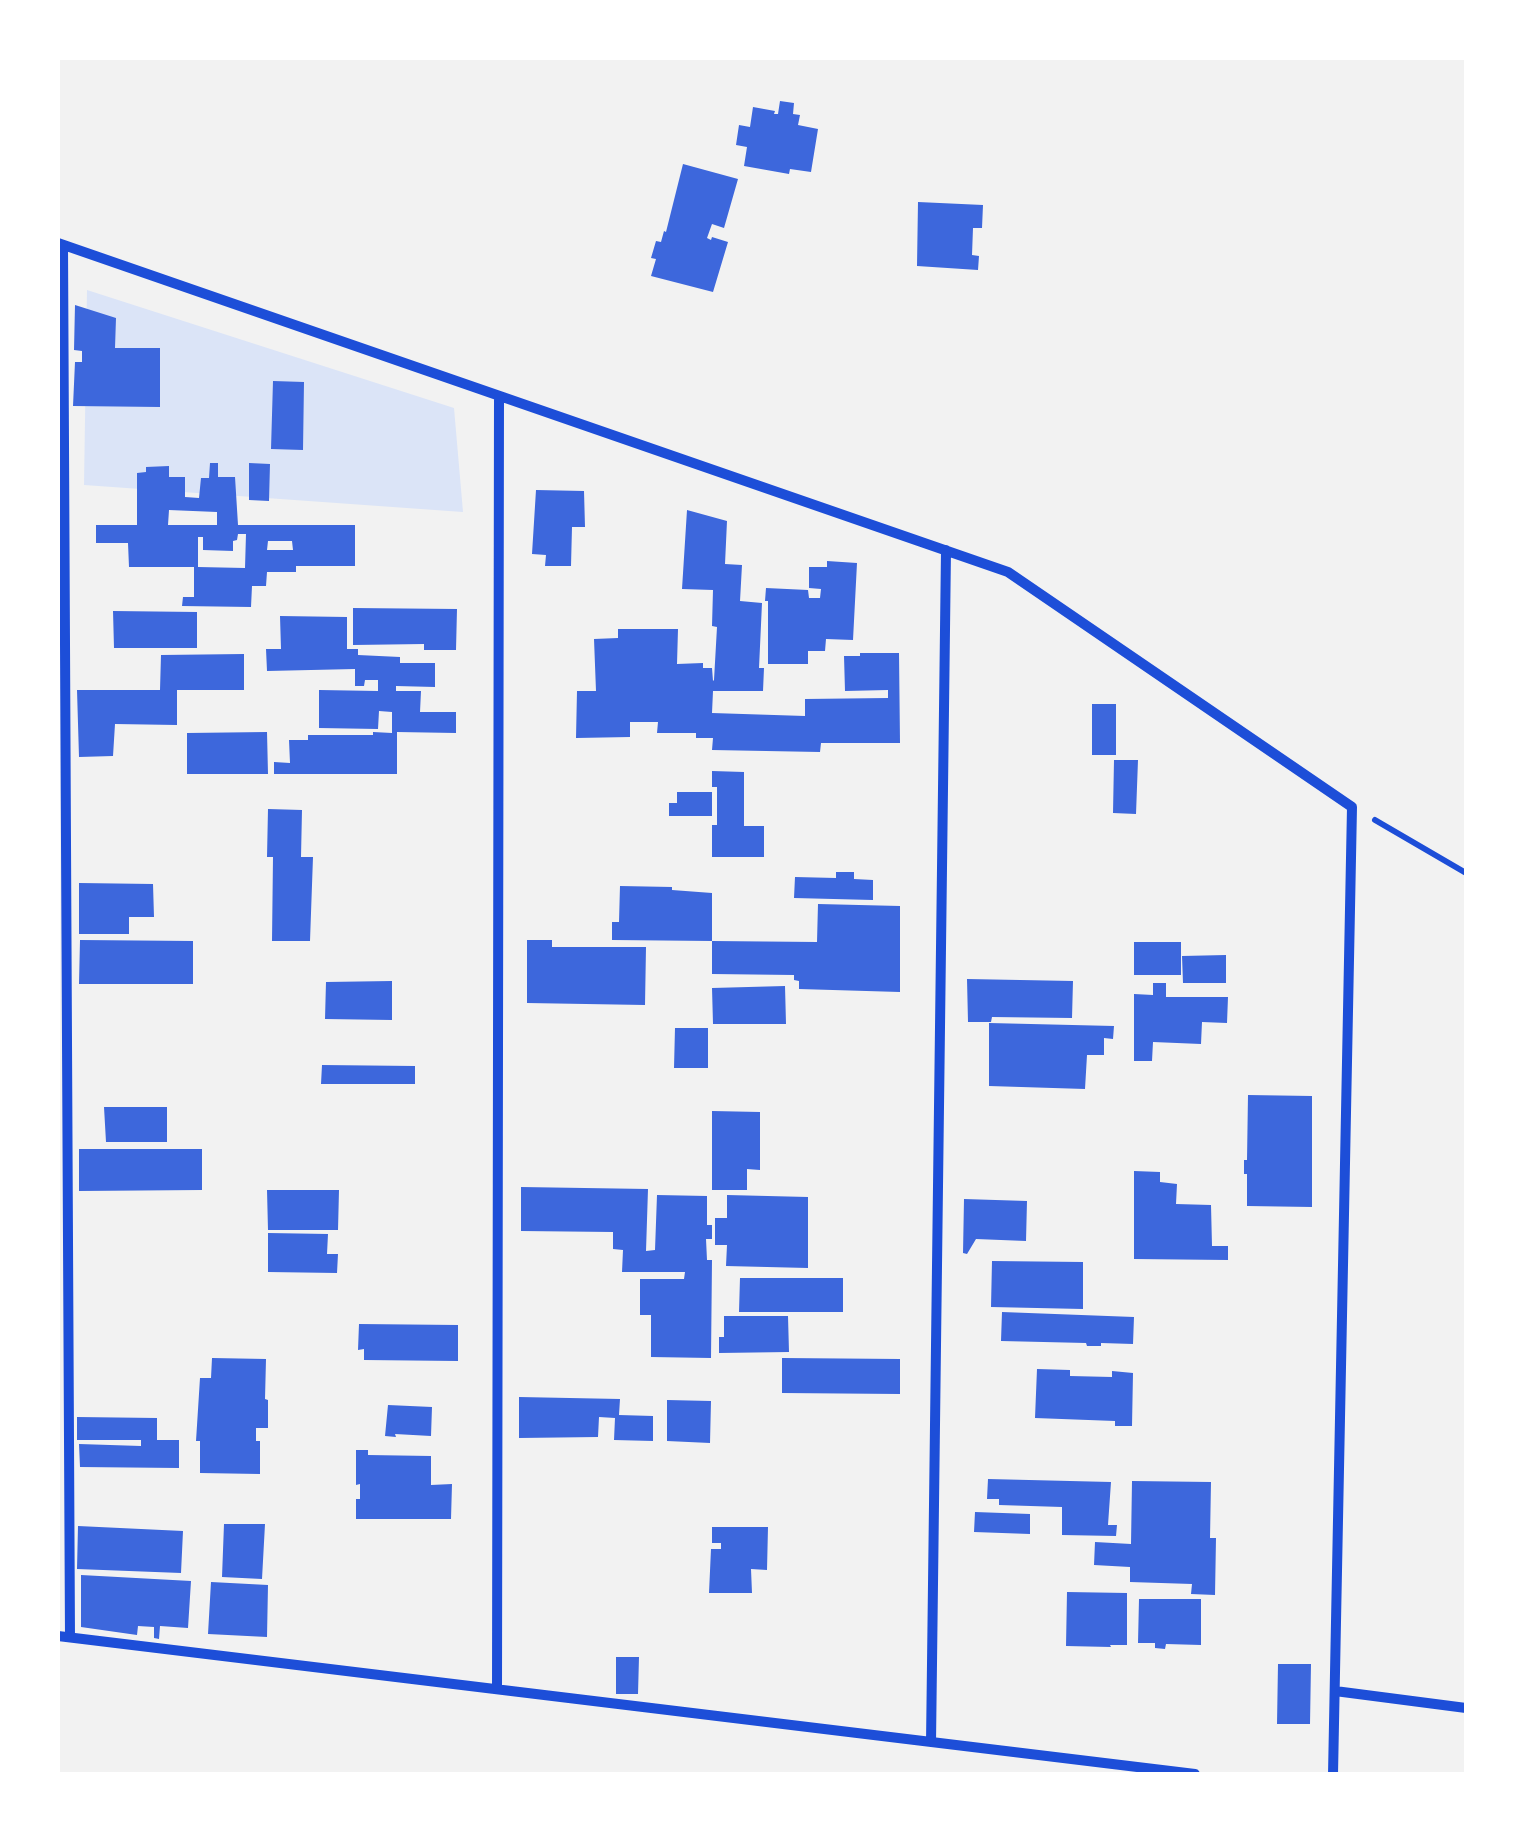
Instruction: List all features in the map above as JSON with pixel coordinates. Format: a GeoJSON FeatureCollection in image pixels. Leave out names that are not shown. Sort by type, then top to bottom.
{"type":"FeatureCollection","features":[{"type":"Feature","properties":{"kind":"street"},"geometry":{"type":"LineString","coordinates":[[70,1637],[60,244],[1008,572],[1352,807],[1333,1774]]}},
{"type":"Feature","properties":{"kind":"street"},"geometry":{"type":"LineString","coordinates":[[496,1690],[500,396]]}},
{"type":"Feature","properties":{"kind":"street"},"geometry":{"type":"LineString","coordinates":[[931,1742],[946,550]]}},
{"type":"Feature","properties":{"kind":"street"},"geometry":{"type":"LineString","coordinates":[[58,1636],[1195,1774]]}},
{"type":"Feature","properties":{"kind":"street"},"geometry":{"type":"LineString","coordinates":[[1335,1691],[1466,1708]]}},
{"type":"Feature","properties":{"kind":"path"},"geometry":{"type":"LineString","coordinates":[[1352,807],[1466,874]]}},
{"type":"Feature","properties":{"kind":"shaded area"},"geometry":{"type":"Polygon","coordinates":[[[87,290],[454,408],[463,512],[84,485],[87,290]]]}},
{"type":"Feature","properties":{"kind":"building"},"geometry":{"type":"Polygon","coordinates":[[[780,101],[794,103],[793,114],[800,115],[798,125],[818,129],[811,172],[790,169],[789,174],[744,166],[747,147],[736,145],[739,125],[750,127],[753,107],[778,114],[780,101]]]}},
{"type":"Feature","properties":{"kind":"building"},"geometry":{"type":"Polygon","coordinates":[[[683,164],[738,179],[724,228],[712,224],[707,238],[728,242],[713,292],[651,276],[656,259],[651,258],[656,241],[661,242],[666,232],[683,164]]]}},
{"type":"Feature","properties":{"kind":"building"},"geometry":{"type":"Polygon","coordinates":[[[918,202],[983,205],[982,228],[973,228],[972,255],[979,256],[978,270],[917,266],[918,202]]]}},
{"type":"Feature","properties":{"kind":"building"},"geometry":{"type":"Polygon","coordinates":[[[75,305],[116,318],[115,348],[160,348],[160,407],[73,406],[75,362],[82,362],[82,351],[74,350],[75,305]]]}},
{"type":"Feature","properties":{"kind":"building"},"geometry":{"type":"Polygon","coordinates":[[[273,381],[304,382],[303,450],[271,449],[273,381]]]}},
{"type":"Feature","properties":{"kind":"building"},"geometry":{"type":"Polygon","coordinates":[[[210,463],[218,463],[218,477],[235,477],[238,525],[355,525],[355,566],[296,566],[296,572],[267,572],[266,586],[252,586],[251,607],[182,606],[183,597],[194,597],[194,567],[129,567],[128,543],[96,543],[96,525],[137,525],[137,473],[146,472],[146,467],[169,466],[169,477],[185,477],[185,497],[199,498],[201,478],[209,478],[210,463]],[[169,510],[168,525],[217,525],[217,512],[169,510]],[[238,534],[233,541],[233,551],[203,550],[203,537],[198,537],[198,567],[245,568],[246,534],[238,534]],[[268,541],[267,550],[293,550],[292,541],[268,541]]]}},
{"type":"Feature","properties":{"kind":"building"},"geometry":{"type":"Polygon","coordinates":[[[249,463],[270,464],[269,501],[249,500],[249,463]]]}},
{"type":"Feature","properties":{"kind":"building"},"geometry":{"type":"Polygon","coordinates":[[[536,490],[584,491],[585,527],[572,527],[571,566],[545,566],[546,555],[532,554],[536,490]]]}},
{"type":"Feature","properties":{"kind":"building"},"geometry":{"type":"Polygon","coordinates":[[[687,510],[727,521],[725,564],[742,565],[740,601],[762,603],[759,668],[764,668],[763,691],[713,691],[712,713],[805,716],[805,699],[888,698],[888,690],[845,691],[844,656],[899,653],[900,743],[821,743],[820,752],[712,750],[713,738],[696,738],[696,733],[657,733],[658,722],[630,722],[630,737],[576,738],[577,691],[596,691],[594,639],[618,638],[618,629],[678,629],[677,664],[703,663],[703,668],[712,668],[714,680],[717,627],[712,626],[713,590],[682,589],[687,510]]]}},
{"type":"Feature","properties":{"kind":"building"},"geometry":{"type":"Polygon","coordinates":[[[827,561],[857,563],[853,640],[826,639],[825,651],[808,651],[808,664],[768,664],[766,588],[808,590],[809,598],[820,598],[821,589],[809,588],[809,567],[827,567],[827,561]]]}},
{"type":"Feature","properties":{"kind":"building"},"geometry":{"type":"Polygon","coordinates":[[[353,608],[457,609],[456,650],[424,650],[424,644],[353,645],[353,608]]]}},
{"type":"Feature","properties":{"kind":"building"},"geometry":{"type":"Polygon","coordinates":[[[113,611],[197,612],[197,648],[114,648],[113,611]]]}},
{"type":"Feature","properties":{"kind":"building"},"geometry":{"type":"Polygon","coordinates":[[[280,616],[347,617],[347,649],[358,649],[358,655],[400,657],[400,663],[435,663],[435,687],[396,686],[396,691],[421,691],[420,712],[456,712],[456,733],[397,732],[397,774],[274,774],[274,762],[290,763],[289,740],[308,740],[308,735],[392,733],[392,712],[379,711],[378,729],[319,728],[319,690],[378,691],[378,680],[365,680],[364,686],[355,686],[355,669],[267,671],[266,649],[281,649],[280,616]]]}},
{"type":"Feature","properties":{"kind":"building"},"geometry":{"type":"Polygon","coordinates":[[[244,654],[244,690],[177,690],[177,725],[115,724],[113,756],[79,757],[77,690],[160,690],[161,655],[244,654]]]}},
{"type":"Feature","properties":{"kind":"building"},"geometry":{"type":"Polygon","coordinates":[[[1092,704],[1116,704],[1116,755],[1092,755],[1092,704]]]}},
{"type":"Feature","properties":{"kind":"building"},"geometry":{"type":"Polygon","coordinates":[[[267,732],[268,774],[187,774],[187,733],[267,732]]]}},
{"type":"Feature","properties":{"kind":"building"},"geometry":{"type":"Polygon","coordinates":[[[1114,760],[1138,760],[1136,814],[1113,813],[1114,760]]]}},
{"type":"Feature","properties":{"kind":"building"},"geometry":{"type":"Polygon","coordinates":[[[712,771],[744,772],[744,826],[764,826],[764,857],[712,857],[717,787],[712,787],[712,771]]]}},
{"type":"Feature","properties":{"kind":"building"},"geometry":{"type":"Polygon","coordinates":[[[677,792],[712,792],[712,816],[669,816],[669,803],[677,803],[677,792]]]}},
{"type":"Feature","properties":{"kind":"building"},"geometry":{"type":"Polygon","coordinates":[[[268,809],[302,810],[301,857],[313,857],[310,941],[272,941],[273,857],[267,857],[268,809]]]}},
{"type":"Feature","properties":{"kind":"building"},"geometry":{"type":"Polygon","coordinates":[[[836,872],[854,872],[854,879],[873,880],[873,900],[794,898],[795,877],[836,878],[836,872]]]}},
{"type":"Feature","properties":{"kind":"building"},"geometry":{"type":"Polygon","coordinates":[[[79,883],[153,884],[154,917],[129,917],[129,934],[79,934],[79,883]]]}},
{"type":"Feature","properties":{"kind":"building"},"geometry":{"type":"Polygon","coordinates":[[[620,886],[712,893],[712,941],[612,940],[612,922],[619,922],[620,886]]]}},
{"type":"Feature","properties":{"kind":"building"},"geometry":{"type":"Polygon","coordinates":[[[818,904],[900,906],[900,992],[799,989],[794,975],[712,974],[712,941],[817,942],[818,904]]]}},
{"type":"Feature","properties":{"kind":"building"},"geometry":{"type":"Polygon","coordinates":[[[80,940],[193,941],[193,984],[79,984],[80,940]]]}},
{"type":"Feature","properties":{"kind":"building"},"geometry":{"type":"Polygon","coordinates":[[[527,940],[552,940],[552,947],[646,947],[645,1005],[527,1003],[527,940]]]}},
{"type":"Feature","properties":{"kind":"building"},"geometry":{"type":"Polygon","coordinates":[[[1134,942],[1181,942],[1181,975],[1134,975],[1134,942]]]}},
{"type":"Feature","properties":{"kind":"building"},"geometry":{"type":"Polygon","coordinates":[[[1226,955],[1226,983],[1183,983],[1182,956],[1226,955]]]}},
{"type":"Feature","properties":{"kind":"building"},"geometry":{"type":"Polygon","coordinates":[[[967,979],[1073,981],[1072,1018],[992,1017],[991,1022],[968,1022],[967,979]]]}},
{"type":"Feature","properties":{"kind":"building"},"geometry":{"type":"Polygon","coordinates":[[[392,981],[392,1020],[325,1019],[326,982],[392,981]]]}},
{"type":"Feature","properties":{"kind":"building"},"geometry":{"type":"Polygon","coordinates":[[[1153,983],[1166,983],[1166,997],[1228,997],[1227,1023],[1202,1022],[1201,1044],[1153,1042],[1152,1061],[1134,1061],[1134,994],[1153,995],[1153,983]]]}},
{"type":"Feature","properties":{"kind":"building"},"geometry":{"type":"Polygon","coordinates":[[[785,986],[786,1024],[713,1024],[712,988],[785,986]]]}},
{"type":"Feature","properties":{"kind":"building"},"geometry":{"type":"Polygon","coordinates":[[[989,1023],[1114,1026],[1113,1039],[1104,1038],[1104,1055],[1087,1055],[1085,1089],[989,1086],[989,1023]]]}},
{"type":"Feature","properties":{"kind":"building"},"geometry":{"type":"Polygon","coordinates":[[[675,1028],[708,1028],[708,1068],[674,1068],[675,1028]]]}},
{"type":"Feature","properties":{"kind":"building"},"geometry":{"type":"Polygon","coordinates":[[[322,1065],[415,1066],[415,1084],[321,1084],[322,1065]]]}},
{"type":"Feature","properties":{"kind":"building"},"geometry":{"type":"Polygon","coordinates":[[[1248,1095],[1312,1096],[1312,1207],[1247,1206],[1244,1160],[1248,1095]]]}},
{"type":"Feature","properties":{"kind":"building"},"geometry":{"type":"Polygon","coordinates":[[[104,1107],[167,1107],[167,1142],[106,1142],[104,1107]]]}},
{"type":"Feature","properties":{"kind":"building"},"geometry":{"type":"Polygon","coordinates":[[[712,1111],[760,1112],[760,1170],[747,1169],[747,1190],[712,1190],[712,1111]]]}},
{"type":"Feature","properties":{"kind":"building"},"geometry":{"type":"Polygon","coordinates":[[[79,1149],[202,1149],[202,1190],[79,1191],[79,1149]]]}},
{"type":"Feature","properties":{"kind":"building"},"geometry":{"type":"Polygon","coordinates":[[[1134,1171],[1160,1172],[1160,1182],[1177,1184],[1176,1204],[1211,1205],[1212,1246],[1228,1246],[1228,1260],[1134,1259],[1134,1171]]]}},
{"type":"Feature","properties":{"kind":"building"},"geometry":{"type":"Polygon","coordinates":[[[521,1187],[648,1189],[646,1251],[655,1250],[657,1195],[707,1196],[707,1225],[712,1225],[712,1239],[706,1239],[707,1260],[712,1260],[711,1358],[651,1357],[651,1315],[640,1315],[640,1279],[684,1279],[685,1272],[622,1272],[623,1250],[613,1249],[613,1232],[521,1231],[521,1187]]]}},
{"type":"Feature","properties":{"kind":"building"},"geometry":{"type":"Polygon","coordinates":[[[267,1190],[339,1190],[338,1230],[268,1230],[267,1190]]]}},
{"type":"Feature","properties":{"kind":"building"},"geometry":{"type":"Polygon","coordinates":[[[727,1195],[808,1197],[808,1268],[726,1266],[727,1245],[715,1245],[715,1218],[727,1218],[727,1195]]]}},
{"type":"Feature","properties":{"kind":"building"},"geometry":{"type":"Polygon","coordinates":[[[964,1199],[1027,1201],[1026,1241],[976,1239],[967,1254],[963,1253],[964,1199]]]}},
{"type":"Feature","properties":{"kind":"building"},"geometry":{"type":"Polygon","coordinates":[[[268,1233],[328,1234],[327,1254],[338,1254],[337,1273],[268,1272],[268,1233]]]}},
{"type":"Feature","properties":{"kind":"building"},"geometry":{"type":"Polygon","coordinates":[[[992,1261],[1083,1262],[1083,1309],[991,1307],[992,1261]]]}},
{"type":"Feature","properties":{"kind":"building"},"geometry":{"type":"Polygon","coordinates":[[[740,1278],[843,1278],[843,1312],[739,1312],[740,1278]]]}},
{"type":"Feature","properties":{"kind":"building"},"geometry":{"type":"Polygon","coordinates":[[[1002,1312],[1134,1317],[1133,1344],[1087,1346],[1001,1341],[1002,1312]]]}},
{"type":"Feature","properties":{"kind":"building"},"geometry":{"type":"Polygon","coordinates":[[[724,1316],[788,1316],[789,1352],[719,1353],[724,1316]]]}},
{"type":"Feature","properties":{"kind":"building"},"geometry":{"type":"Polygon","coordinates":[[[359,1324],[458,1325],[458,1361],[364,1360],[364,1349],[358,1350],[359,1324]]]}},
{"type":"Feature","properties":{"kind":"building"},"geometry":{"type":"Polygon","coordinates":[[[212,1358],[266,1359],[268,1428],[256,1428],[260,1474],[200,1473],[200,1441],[196,1441],[200,1378],[211,1378],[212,1358]]]}},
{"type":"Feature","properties":{"kind":"building"},"geometry":{"type":"Polygon","coordinates":[[[782,1358],[900,1359],[900,1394],[782,1393],[782,1358]]]}},
{"type":"Feature","properties":{"kind":"building"},"geometry":{"type":"Polygon","coordinates":[[[1037,1369],[1070,1370],[1070,1376],[1133,1373],[1132,1426],[1115,1426],[1115,1421],[1035,1418],[1037,1369]]]}},
{"type":"Feature","properties":{"kind":"building"},"geometry":{"type":"Polygon","coordinates":[[[519,1397],[620,1399],[619,1415],[653,1416],[653,1441],[614,1440],[615,1418],[599,1417],[598,1437],[519,1438],[519,1397]]]}},
{"type":"Feature","properties":{"kind":"building"},"geometry":{"type":"Polygon","coordinates":[[[667,1400],[711,1401],[710,1443],[667,1441],[667,1400]]]}},
{"type":"Feature","properties":{"kind":"building"},"geometry":{"type":"Polygon","coordinates":[[[388,1405],[432,1407],[431,1436],[385,1436],[388,1405]]]}},
{"type":"Feature","properties":{"kind":"building"},"geometry":{"type":"Polygon","coordinates":[[[77,1417],[157,1418],[157,1440],[179,1440],[179,1468],[80,1467],[79,1444],[141,1446],[141,1440],[77,1440],[77,1417]]]}},
{"type":"Feature","properties":{"kind":"building"},"geometry":{"type":"Polygon","coordinates":[[[356,1450],[368,1450],[368,1455],[431,1456],[431,1485],[452,1484],[451,1519],[356,1519],[360,1484],[356,1485],[356,1450]]]}},
{"type":"Feature","properties":{"kind":"building"},"geometry":{"type":"Polygon","coordinates":[[[988,1479],[1111,1482],[1108,1525],[1117,1525],[1116,1536],[1062,1535],[1062,1507],[999,1505],[999,1499],[987,1499],[988,1479]]]}},
{"type":"Feature","properties":{"kind":"building"},"geometry":{"type":"Polygon","coordinates":[[[1132,1481],[1211,1482],[1210,1538],[1216,1538],[1215,1595],[1191,1594],[1192,1584],[1130,1582],[1130,1567],[1094,1565],[1095,1542],[1131,1544],[1132,1481]]]}},
{"type":"Feature","properties":{"kind":"building"},"geometry":{"type":"Polygon","coordinates":[[[975,1512],[1030,1514],[1030,1534],[974,1532],[975,1512]]]}},
{"type":"Feature","properties":{"kind":"building"},"geometry":{"type":"Polygon","coordinates":[[[224,1524],[265,1524],[262,1579],[222,1577],[224,1524]]]}},
{"type":"Feature","properties":{"kind":"building"},"geometry":{"type":"Polygon","coordinates":[[[78,1526],[183,1531],[181,1573],[77,1569],[78,1526]]]}},
{"type":"Feature","properties":{"kind":"building"},"geometry":{"type":"Polygon","coordinates":[[[712,1527],[768,1527],[767,1570],[751,1569],[752,1593],[709,1593],[711,1549],[721,1549],[721,1543],[712,1543],[712,1527]]]}},
{"type":"Feature","properties":{"kind":"building"},"geometry":{"type":"Polygon","coordinates":[[[81,1575],[191,1581],[188,1628],[160,1626],[159,1639],[154,1638],[154,1627],[138,1626],[137,1635],[81,1627],[81,1575]]]}},
{"type":"Feature","properties":{"kind":"building"},"geometry":{"type":"Polygon","coordinates":[[[211,1582],[268,1585],[267,1637],[208,1634],[211,1582]]]}},
{"type":"Feature","properties":{"kind":"building"},"geometry":{"type":"Polygon","coordinates":[[[1067,1592],[1127,1593],[1127,1645],[1066,1646],[1067,1592]]]}},
{"type":"Feature","properties":{"kind":"building"},"geometry":{"type":"Polygon","coordinates":[[[1139,1599],[1201,1599],[1201,1645],[1166,1644],[1165,1649],[1155,1648],[1155,1643],[1138,1643],[1139,1599]]]}},
{"type":"Feature","properties":{"kind":"building"},"geometry":{"type":"Polygon","coordinates":[[[616,1657],[639,1657],[638,1694],[616,1694],[616,1657]]]}},
{"type":"Feature","properties":{"kind":"building"},"geometry":{"type":"Polygon","coordinates":[[[1278,1664],[1311,1664],[1310,1724],[1277,1724],[1278,1664]]]}}]}
